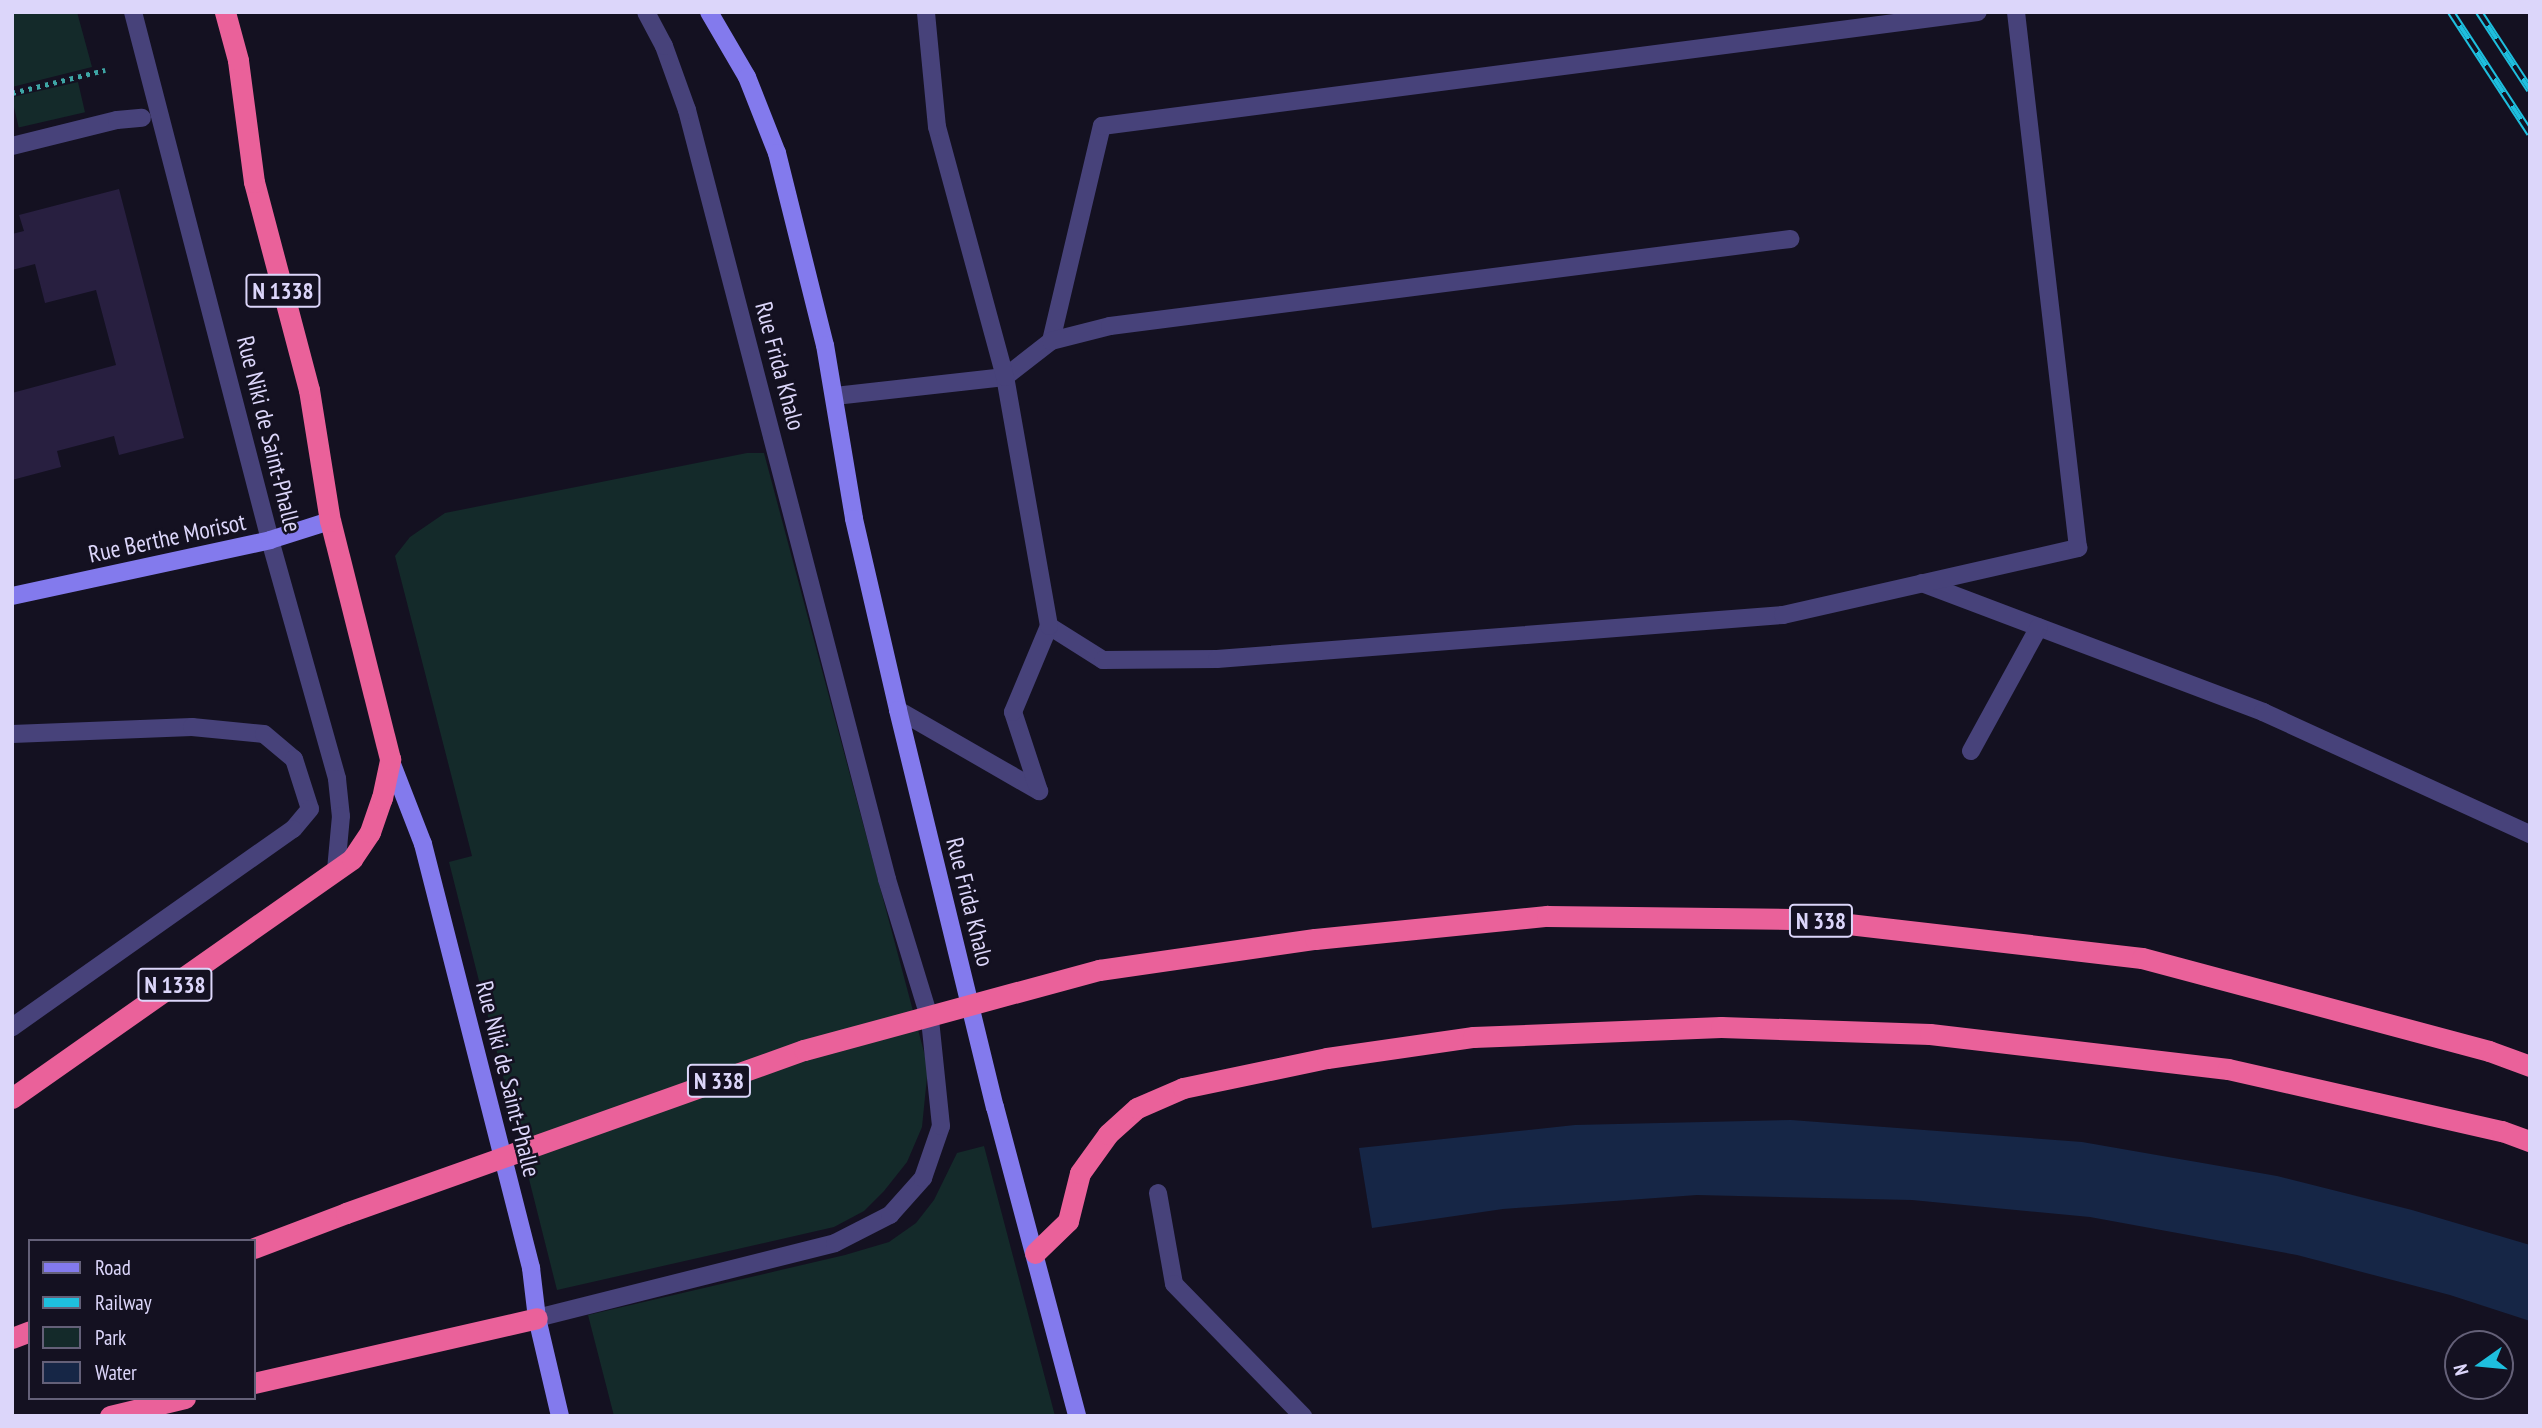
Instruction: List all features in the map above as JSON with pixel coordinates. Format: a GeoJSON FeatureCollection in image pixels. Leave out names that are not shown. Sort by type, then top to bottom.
{"type":"FeatureCollection","features":[{"type":"Feature","properties":{"kind":"highway","name":"N 1338"},"geometry":{"type":"LineString","coordinates":[[12,1098],[352,859],[370,832],[382,798],[390,759],[330,521],[309,390],[254,182],[238,60],[225,12]]}},
{"type":"Feature","properties":{"kind":"highway","name":"N 338"},"geometry":{"type":"LineString","coordinates":[[256,1247],[804,1051],[1099,970],[1315,939],[1547,916],[1805,919],[2142,958],[2489,1051],[2530,1066]]}},
{"type":"Feature","properties":{"kind":"highway"},"geometry":{"type":"LineString","coordinates":[[1035,1253],[1068,1221],[1080,1173],[1108,1134],[1137,1108],[1182,1088],[1328,1058],[1472,1037],[1721,1027],[1930,1034],[2228,1069],[2502,1131],[2530,1141]]}},
{"type":"Feature","properties":{"kind":"highway"},"geometry":{"type":"LineString","coordinates":[[256,1383],[537,1318]]}},
{"type":"Feature","properties":{"kind":"highway"},"geometry":{"type":"LineString","coordinates":[[110,1416],[177,1400]]}},
{"type":"Feature","properties":{"kind":"main road","name":"Rue Frida Khalo"},"geometry":{"type":"LineString","coordinates":[[709,12],[747,77],[777,153],[825,345],[854,519],[898,710],[995,1107],[1077,1416]]}},
{"type":"Feature","properties":{"kind":"main road","name":"Rue Berthe Morisot"},"geometry":{"type":"LineString","coordinates":[[12,596],[270,540],[330,521]]}},
{"type":"Feature","properties":{"kind":"main road","name":"Rue Niki de Saint-Phalle"},"geometry":{"type":"LineString","coordinates":[[390,759],[426,857],[531,1268],[537,1318],[560,1416]]}},
{"type":"Feature","properties":{"kind":"lane","name":"Rue Niki de Saint-Phalle"},"geometry":{"type":"LineString","coordinates":[[134,12],[270,540],[337,779],[341,816],[336,870]]}},
{"type":"Feature","properties":{"kind":"lane","name":"Rue Frida Khalo"},"geometry":{"type":"LineString","coordinates":[[537,1318],[835,1243],[890,1215],[923,1178],[941,1126],[930,1020],[887,879],[687,110],[664,46],[646,12]]}},
{"type":"Feature","properties":{"kind":"lane"},"geometry":{"type":"LineString","coordinates":[[898,710],[1039,791],[1013,712],[1049,626],[1005,377],[937,127],[926,12]]}},
{"type":"Feature","properties":{"kind":"lane"},"geometry":{"type":"LineString","coordinates":[[1051,341],[1102,126],[1978,12]]}},
{"type":"Feature","properties":{"kind":"lane"},"geometry":{"type":"LineString","coordinates":[[1049,626],[1103,660],[1217,659],[1783,615],[2078,548],[2016,12]]}},
{"type":"Feature","properties":{"kind":"lane"},"geometry":{"type":"LineString","coordinates":[[12,146],[117,120],[142,118]]}},
{"type":"Feature","properties":{"kind":"lane"},"geometry":{"type":"LineString","coordinates":[[835,396],[1005,377],[1051,341],[1110,326],[1790,239]]}},
{"type":"Feature","properties":{"kind":"lane"},"geometry":{"type":"LineString","coordinates":[[1922,583],[2263,712],[2530,834]]}},
{"type":"Feature","properties":{"kind":"lane"},"geometry":{"type":"LineString","coordinates":[[1971,751],[2039,627]]}},
{"type":"Feature","properties":{"kind":"lane"},"geometry":{"type":"LineString","coordinates":[[12,734],[192,727],[264,734],[294,759],[310,809],[293,829],[12,1027]]}},
{"type":"Feature","properties":{"kind":"lane"},"geometry":{"type":"LineString","coordinates":[[1158,1193],[1174,1284],[1303,1416]]}},
{"type":"Feature","properties":{"kind":"path"},"geometry":{"type":"LineString","coordinates":[[12,93],[105,69]]}},
{"type":"Feature","properties":{"kind":"green space"},"geometry":{"type":"Polygon","coordinates":[[[12,12],[77,12],[92,67],[12,87],[12,12]]]}},
{"type":"Feature","properties":{"kind":"green space"},"geometry":{"type":"Polygon","coordinates":[[[78,82],[85,112],[19,128],[12,97],[78,82]]]}},
{"type":"Feature","properties":{"kind":"green space"},"geometry":{"type":"Polygon","coordinates":[[[747,453],[764,453],[928,1067],[922,1127],[907,1162],[884,1191],[864,1211],[834,1227],[557,1290],[449,862],[472,856],[395,556],[410,537],[445,513],[747,453]]]}},
{"type":"Feature","properties":{"kind":"green space"},"geometry":{"type":"Polygon","coordinates":[[[984,1146],[1055,1416],[614,1416],[588,1315],[845,1255],[889,1242],[916,1223],[934,1200],[957,1153],[984,1146]]]}},
{"type":"Feature","properties":{"kind":"water"},"geometry":{"type":"Polygon","coordinates":[[[1791,1120],[2082,1142],[2277,1176],[2412,1210],[2530,1245],[2530,1321],[2450,1295],[2297,1255],[2090,1217],[1912,1200],[1697,1195],[1503,1209],[1372,1228],[1359,1148],[1575,1125],[1791,1120]]]}},
{"type":"Feature","properties":{"kind":"building"},"geometry":{"type":"Polygon","coordinates":[[[119,189],[184,438],[119,455],[114,436],[57,451],[61,467],[12,480],[12,393],[116,365],[96,290],[45,303],[35,264],[12,270],[12,234],[24,231],[19,215],[119,189]]]}},
{"type":"Feature","properties":{"kind":"railway"},"geometry":{"type":"LineString","coordinates":[[2451,12],[2530,133]]}},
{"type":"Feature","properties":{"kind":"railway"},"geometry":{"type":"LineString","coordinates":[[2479,12],[2530,90]]}}]}
